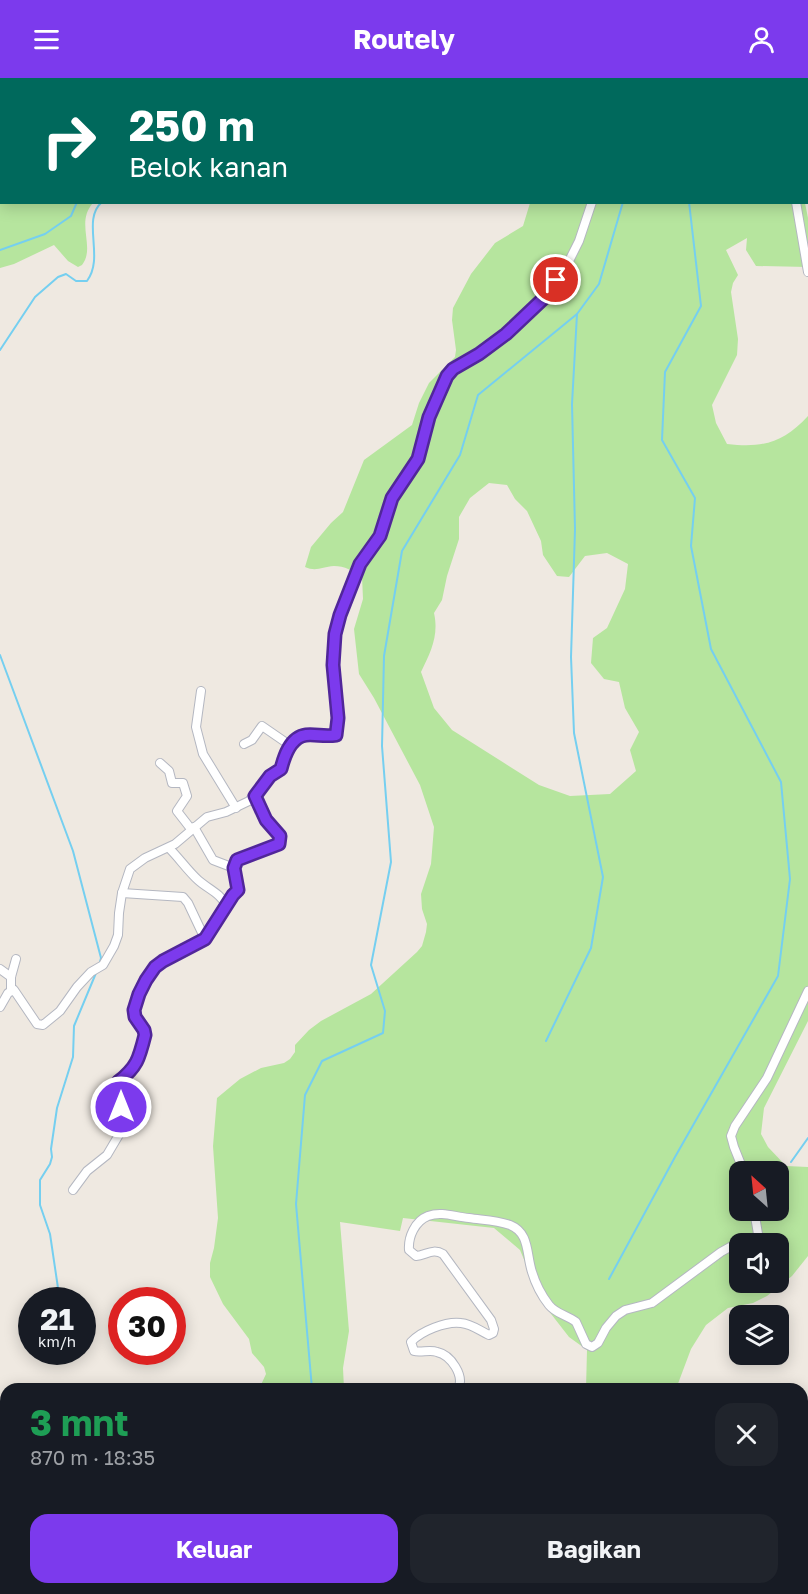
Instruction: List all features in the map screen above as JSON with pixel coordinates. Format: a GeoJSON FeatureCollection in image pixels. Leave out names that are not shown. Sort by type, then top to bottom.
{"type":"FeatureCollection","features":[{"type":"Feature","properties":{"kind":"street"},"geometry":{"type":"LineString","coordinates":[[11,990],[17,993],[37,1024],[43,1025],[60,1011],[76,987],[91,972],[103,965],[114,946],[118,935],[118,913],[122,893],[130,868],[169,848],[207,817],[236,808],[255,796],[270,776],[281,769],[284,756],[303,735],[336,735],[338,718],[333,665],[335,634],[340,615],[360,564],[380,536],[392,498],[418,459],[429,417],[447,376],[453,369],[479,354],[506,334],[544,298],[579,241],[591,204]]}},
{"type":"Feature","properties":{"kind":"street"},"geometry":{"type":"LineString","coordinates":[[796,204],[808,272]]}},
{"type":"Feature","properties":{"kind":"street"},"geometry":{"type":"LineString","coordinates":[[201,691],[196,728],[203,754],[236,808]]}},
{"type":"Feature","properties":{"kind":"street"},"geometry":{"type":"LineString","coordinates":[[244,744],[252,740],[262,726],[291,746]]}},
{"type":"Feature","properties":{"kind":"street"},"geometry":{"type":"LineString","coordinates":[[160,762],[168,771],[172,783],[183,783],[187,796],[177,811],[192,828],[213,860],[234,868]]}},
{"type":"Feature","properties":{"kind":"street"},"geometry":{"type":"LineString","coordinates":[[73,1190],[87,1171],[107,1155],[120,1133],[124,1119],[118,1095],[118,1082],[132,1070],[139,1060],[145,1035],[135,1017],[134,1010],[146,980],[155,967],[163,961],[205,939],[238,890],[234,868],[237,860],[276,846],[281,841],[277,831],[266,820],[255,796]]}},
{"type":"Feature","properties":{"kind":"street"},"geometry":{"type":"LineString","coordinates":[[169,848],[200,882],[223,898],[227,906]]}},
{"type":"Feature","properties":{"kind":"street"},"geometry":{"type":"LineString","coordinates":[[122,893],[183,897],[189,903],[205,939]]}},
{"type":"Feature","properties":{"kind":"street"},"geometry":{"type":"LineString","coordinates":[[0,1007],[11,990],[10,977],[16,959]]}},
{"type":"Feature","properties":{"kind":"street"},"geometry":{"type":"LineString","coordinates":[[0,969],[10,977]]}},
{"type":"Feature","properties":{"kind":"street"},"geometry":{"type":"LineString","coordinates":[[740,1161],[731,1136],[735,1126],[767,1078],[808,991]]}},
{"type":"Feature","properties":{"kind":"street"},"geometry":{"type":"LineString","coordinates":[[461,1383],[447,1356],[435,1351],[414,1351],[411,1342],[419,1335],[449,1324],[461,1323],[474,1326],[489,1335],[494,1333],[494,1329],[491,1320],[443,1254],[432,1251],[416,1256],[409,1250],[408,1246],[415,1226],[427,1217],[448,1214],[487,1219],[511,1225],[519,1231],[526,1241],[532,1273],[550,1306],[576,1322],[586,1344],[592,1347],[598,1343],[609,1323],[625,1310],[652,1303],[729,1248]]}},
{"type":"Feature","properties":{"kind":"green space"},"geometry":{"type":"Polygon","coordinates":[[[0,204],[92,204],[86,219],[87,251],[82,265],[78,267],[68,261],[54,245],[14,264],[0,268],[0,204]]]}},
{"type":"Feature","properties":{"kind":"green space"},"geometry":{"type":"Polygon","coordinates":[[[530,204],[805,204],[808,218],[808,267],[756,266],[746,250],[747,238],[726,250],[738,275],[731,292],[738,339],[737,355],[712,405],[716,423],[727,444],[751,445],[772,442],[790,432],[808,416],[808,1021],[764,1108],[761,1134],[768,1147],[781,1161],[729,1161],[729,1221],[789,1221],[789,1166],[808,1167],[808,1256],[789,1278],[789,1233],[729,1233],[729,1293],[771,1293],[753,1303],[729,1305],[729,1308],[706,1325],[691,1349],[678,1383],[586,1383],[587,1350],[569,1337],[548,1310],[520,1250],[494,1228],[403,1218],[400,1231],[340,1222],[349,1331],[343,1368],[344,1383],[262,1383],[266,1374],[264,1367],[252,1353],[249,1339],[223,1304],[210,1277],[210,1263],[218,1218],[213,1146],[217,1098],[240,1079],[261,1068],[284,1063],[290,1059],[295,1052],[295,1045],[309,1030],[371,994],[422,946],[427,924],[422,909],[421,894],[431,864],[434,827],[420,785],[359,674],[354,629],[363,599],[362,576],[338,566],[316,569],[305,567],[311,547],[343,512],[364,460],[412,425],[429,383],[455,357],[453,308],[471,274],[495,243],[523,226],[530,204]],[[489,483],[470,498],[459,517],[459,539],[442,600],[434,613],[435,636],[421,672],[434,708],[452,730],[539,785],[570,796],[610,794],[636,771],[630,750],[639,732],[625,708],[619,682],[604,679],[591,663],[593,638],[607,628],[625,589],[628,564],[607,553],[585,556],[569,577],[557,576],[543,555],[541,541],[527,511],[515,499],[507,485],[489,483]]]}},
{"type":"Feature","properties":{"kind":"waterway"},"geometry":{"type":"LineString","coordinates":[[0,250],[45,234],[71,216],[76,204]]}},
{"type":"Feature","properties":{"kind":"waterway"},"geometry":{"type":"LineString","coordinates":[[0,350],[35,297],[58,277],[66,274],[76,281],[87,281],[94,261],[93,219],[100,204]]}},
{"type":"Feature","properties":{"kind":"waterway"},"geometry":{"type":"LineString","coordinates":[[311,1383],[296,1204],[305,1095],[322,1061],[383,1033],[385,1011],[371,965],[391,862],[382,746],[384,656],[402,551],[460,455],[478,395],[577,314],[599,284],[622,204]]}},
{"type":"Feature","properties":{"kind":"waterway"},"geometry":{"type":"LineString","coordinates":[[609,1279],[778,976],[790,879],[781,782],[711,649],[691,546],[695,498],[662,440],[665,372],[701,306],[689,204]]}},
{"type":"Feature","properties":{"kind":"waterway"},"geometry":{"type":"LineString","coordinates":[[546,1041],[591,948],[603,877],[574,733],[571,657],[575,529],[572,404],[577,314]]}},
{"type":"Feature","properties":{"kind":"waterway"},"geometry":{"type":"LineString","coordinates":[[0,655],[73,851],[101,958],[100,962]]}},
{"type":"Feature","properties":{"kind":"waterway"},"geometry":{"type":"LineString","coordinates":[[58,1287],[50,1234],[40,1205],[40,1180],[52,1157],[51,1149],[57,1108],[73,1057],[74,1026],[96,973]]}},
{"type":"Feature","properties":{"kind":"waterway"},"geometry":{"type":"LineString","coordinates":[[791,1162],[808,1138]]}},
{"type":"Feature","properties":{"kind":"route"},"geometry":{"type":"LineString","coordinates":[[121,1107],[118,1082],[132,1070],[139,1060],[145,1035],[135,1017],[134,1010],[146,980],[155,967],[163,961],[205,939],[238,890],[234,868],[237,860],[243,856],[267,850],[281,841],[277,831],[266,820],[255,796],[270,776],[281,769],[284,756],[296,739],[303,735],[336,735],[338,718],[333,665],[335,634],[340,615],[360,564],[380,536],[392,498],[418,459],[429,417],[447,376],[453,369],[479,354],[506,334],[544,298],[556,280]]}}]}
